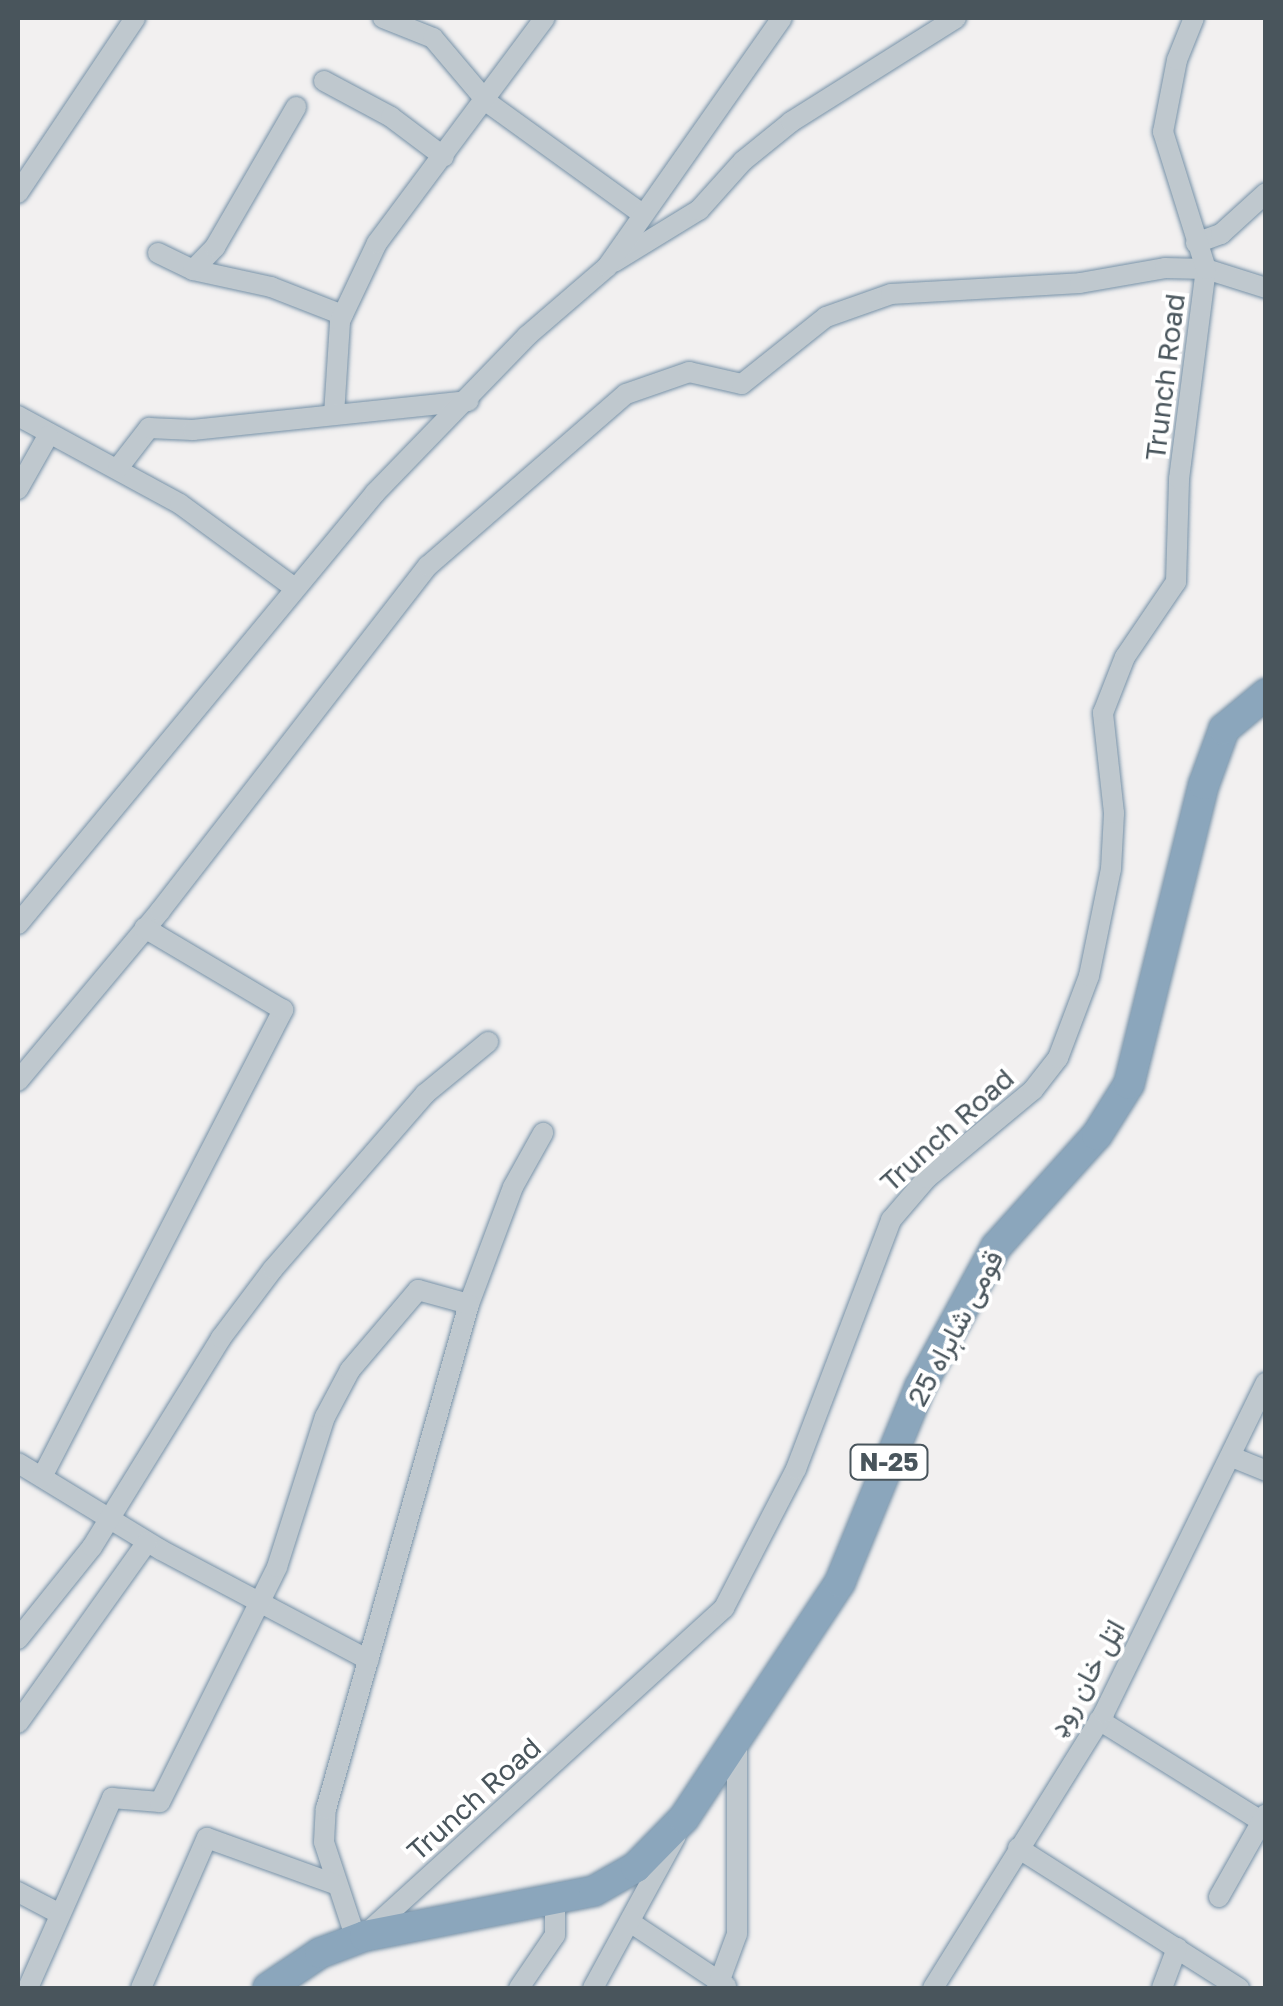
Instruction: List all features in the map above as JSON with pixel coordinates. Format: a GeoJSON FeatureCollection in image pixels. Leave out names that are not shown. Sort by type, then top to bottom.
{"type":"FeatureCollection","features":[{"type":"Feature","properties":{"kind":"highway","name":"قومی شاہراہ 25"},"geometry":{"type":"LineString","coordinates":[[268,1988],[320,1953],[360,1938],[594,1891],[636,1866],[684,1818],[840,1582],[920,1387],[996,1247],[1098,1135],[1129,1084],[1204,784],[1224,729],[1266,694]]}},
{"type":"Feature","properties":{"kind":"street"},"geometry":{"type":"LineString","coordinates":[[18,194],[134,18]]}},
{"type":"Feature","properties":{"kind":"street"},"geometry":{"type":"LineString","coordinates":[[383,18],[433,38],[487,102],[641,212]]}},
{"type":"Feature","properties":{"kind":"street"},"geometry":{"type":"LineString","coordinates":[[334,415],[335,343],[343,314],[384,233],[487,102],[544,18]]}},
{"type":"Feature","properties":{"kind":"street"},"geometry":{"type":"LineString","coordinates":[[607,266],[641,212],[782,18]]}},
{"type":"Feature","properties":{"kind":"street"},"geometry":{"type":"LineString","coordinates":[[22,911],[292,586],[527,336],[607,266],[699,210],[743,161],[791,122],[956,18]]}},
{"type":"Feature","properties":{"kind":"street"},"geometry":{"type":"LineString","coordinates":[[1194,18],[1176,60],[1163,132],[1206,269]]}},
{"type":"Feature","properties":{"kind":"street"},"geometry":{"type":"LineString","coordinates":[[324,81],[391,117],[444,157]]}},
{"type":"Feature","properties":{"kind":"street"},"geometry":{"type":"LineString","coordinates":[[193,270],[215,247],[296,107]]}},
{"type":"Feature","properties":{"kind":"street"},"geometry":{"type":"LineString","coordinates":[[1196,243],[1221,234],[1266,192]]}},
{"type":"Feature","properties":{"kind":"street"},"geometry":{"type":"LineString","coordinates":[[158,252],[193,270],[271,287],[343,314]]}},
{"type":"Feature","properties":{"kind":"street"},"geometry":{"type":"LineString","coordinates":[[18,1081],[145,928],[428,566],[626,394],[689,372],[742,384],[826,317],[891,294],[1206,269],[1266,288]]}},
{"type":"Feature","properties":{"kind":"street","name":"Trunch Road"},"geometry":{"type":"LineString","coordinates":[[360,1938],[724,1608],[796,1470],[891,1220],[927,1178],[1033,1090],[1058,1058],[1089,976],[1111,869],[1114,813],[1103,712],[1125,657],[1176,582],[1179,479],[1206,269]]}},
{"type":"Feature","properties":{"kind":"street"},"geometry":{"type":"LineString","coordinates":[[118,468],[150,428],[193,430],[468,401]]}},
{"type":"Feature","properties":{"kind":"street"},"geometry":{"type":"LineString","coordinates":[[18,416],[48,436],[118,468],[180,504],[292,586]]}},
{"type":"Feature","properties":{"kind":"street"},"geometry":{"type":"LineString","coordinates":[[18,489],[48,436]]}},
{"type":"Feature","properties":{"kind":"street"},"geometry":{"type":"LineString","coordinates":[[42,1477],[283,1010],[145,928]]}},
{"type":"Feature","properties":{"kind":"street"},"geometry":{"type":"LineString","coordinates":[[18,1639],[111,1519],[222,1338],[272,1269],[425,1094],[488,1042]]}},
{"type":"Feature","properties":{"kind":"street"},"geometry":{"type":"LineString","coordinates":[[360,1938],[335,1884],[324,1821],[370,1660],[394,1553],[469,1304],[513,1187],[543,1133]]}},
{"type":"Feature","properties":{"kind":"street"},"geometry":{"type":"LineString","coordinates":[[28,1988],[112,1798],[123,1795],[152,1806],[160,1802],[262,1598],[325,1417],[350,1370],[418,1290],[469,1304]]}},
{"type":"Feature","properties":{"kind":"street","name":"اټل خان روډ"},"geometry":{"type":"LineString","coordinates":[[933,1988],[1098,1720],[1266,1384]]}},
{"type":"Feature","properties":{"kind":"street"},"geometry":{"type":"LineString","coordinates":[[1232,1457],[1266,1471]]}},
{"type":"Feature","properties":{"kind":"street"},"geometry":{"type":"LineString","coordinates":[[18,1463],[147,1542],[262,1598],[370,1660]]}},
{"type":"Feature","properties":{"kind":"street"},"geometry":{"type":"LineString","coordinates":[[18,1723],[147,1542]]}},
{"type":"Feature","properties":{"kind":"street"},"geometry":{"type":"LineString","coordinates":[[1098,1720],[1264,1819],[1219,1897]]}},
{"type":"Feature","properties":{"kind":"street"},"geometry":{"type":"LineString","coordinates":[[633,1924],[722,1985],[737,1934],[738,1737]]}},
{"type":"Feature","properties":{"kind":"street"},"geometry":{"type":"LineString","coordinates":[[594,1988],[633,1924],[684,1818]]}},
{"type":"Feature","properties":{"kind":"street"},"geometry":{"type":"LineString","coordinates":[[141,1988],[206,1838],[335,1884]]}},
{"type":"Feature","properties":{"kind":"street"},"geometry":{"type":"LineString","coordinates":[[1018,1848],[1238,1988]]}},
{"type":"Feature","properties":{"kind":"street"},"geometry":{"type":"LineString","coordinates":[[18,1892],[58,1913]]}},
{"type":"Feature","properties":{"kind":"street"},"geometry":{"type":"LineString","coordinates":[[519,1988],[555,1934],[554,1901]]}},
{"type":"Feature","properties":{"kind":"street"},"geometry":{"type":"LineString","coordinates":[[1162,1988],[1178,1948]]}}]}
